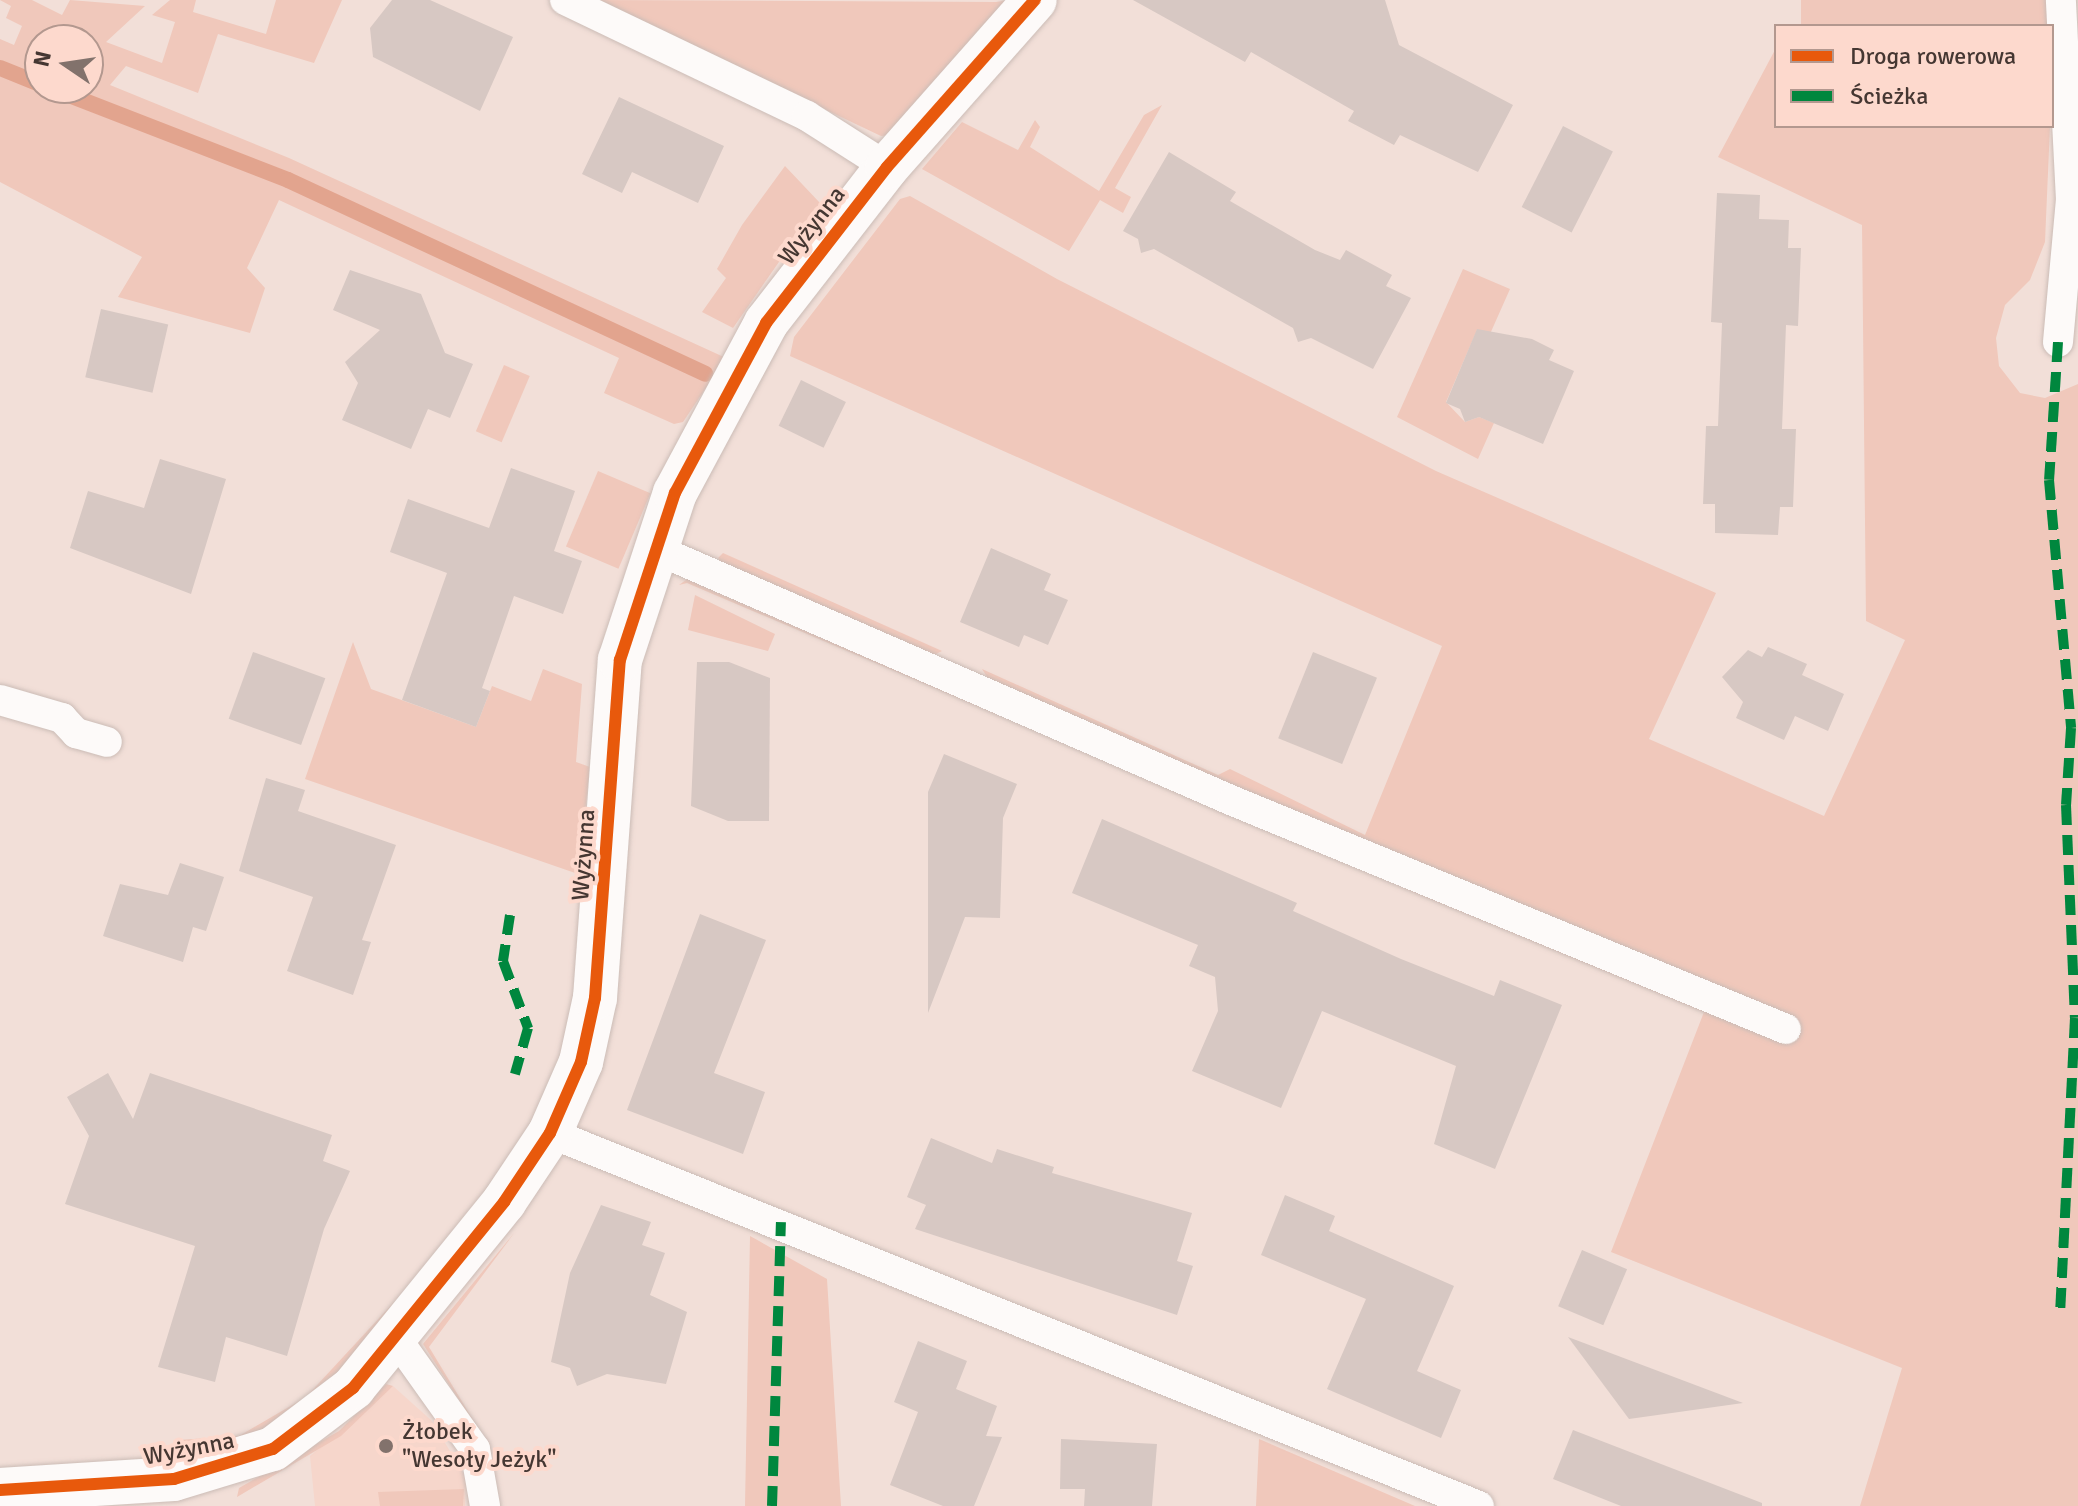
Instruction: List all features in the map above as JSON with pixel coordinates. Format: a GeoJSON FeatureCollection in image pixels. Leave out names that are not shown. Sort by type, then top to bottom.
{"type":"FeatureCollection","features":[{"type":"Feature","properties":{"kind":"street","name":"Wyżynna"},"geometry":{"type":"LineString","coordinates":[[0,1490],[174,1479],[233,1467],[315,1422],[396,1338],[550,1133],[581,1062],[595,998],[620,660],[653,548],[707,424],[766,323],[887,167],[1035,0]]}},
{"type":"Feature","properties":{"kind":"lane"},"geometry":{"type":"LineString","coordinates":[[565,0],[807,116],[887,167]]}},
{"type":"Feature","properties":{"kind":"lane"},"geometry":{"type":"LineString","coordinates":[[2058,342],[2071,200],[2061,0]]}},
{"type":"Feature","properties":{"kind":"lane"},"geometry":{"type":"LineString","coordinates":[[653,548],[1245,806],[1786,1029]]}},
{"type":"Feature","properties":{"kind":"lane"},"geometry":{"type":"LineString","coordinates":[[0,700],[62,718],[76,733],[107,742]]}},
{"type":"Feature","properties":{"kind":"lane"},"geometry":{"type":"LineString","coordinates":[[550,1133],[1479,1506]]}},
{"type":"Feature","properties":{"kind":"lane"},"geometry":{"type":"LineString","coordinates":[[396,1338],[475,1449],[485,1506]]}},
{"type":"Feature","properties":{"kind":"shaded area"},"geometry":{"type":"Polygon","coordinates":[[[0,0],[32,0],[62,15],[70,0],[145,6],[106,42],[162,63],[175,22],[152,15],[170,0],[196,0],[193,12],[266,34],[276,0],[342,0],[314,63],[218,34],[198,93],[126,66],[110,85],[289,158],[726,358],[683,422],[674,424],[604,393],[619,358],[279,200],[247,268],[265,288],[250,333],[118,297],[142,257],[0,182],[0,39],[14,45],[22,26],[6,18],[11,6],[0,0]]]}},
{"type":"Feature","properties":{"kind":"shaded area"},"geometry":{"type":"Polygon","coordinates":[[[594,0],[1010,0],[891,135],[881,136],[594,0]]]}},
{"type":"Feature","properties":{"kind":"shaded area"},"geometry":{"type":"Polygon","coordinates":[[[1801,0],[2048,0],[2048,24],[1801,24],[1801,0]]]}},
{"type":"Feature","properties":{"kind":"shaded area"},"geometry":{"type":"Polygon","coordinates":[[[1774,52],[1774,128],[2050,128],[2045,242],[2030,280],[2005,305],[1996,338],[1999,366],[2020,393],[2045,398],[2078,384],[2078,1506],[1860,1506],[1902,1368],[1611,1252],[1704,1012],[1401,887],[1690,982],[989,680],[982,669],[1218,775],[1230,769],[1365,835],[1442,646],[790,356],[794,337],[900,199],[910,196],[1057,279],[1436,471],[1716,593],[1649,739],[1824,816],[1905,640],[1866,621],[1862,225],[1718,157],[1774,52]]]}},
{"type":"Feature","properties":{"kind":"shaded area"},"geometry":{"type":"Polygon","coordinates":[[[1162,105],[1115,188],[1131,197],[1123,213],[1100,200],[1069,251],[922,169],[962,122],[1018,150],[1035,120],[1040,127],[1030,147],[1099,191],[1144,115],[1162,105]]]}},
{"type":"Feature","properties":{"kind":"shaded area"},"geometry":{"type":"Polygon","coordinates":[[[785,166],[820,203],[733,328],[702,312],[726,278],[717,269],[742,225],[785,166]]]}},
{"type":"Feature","properties":{"kind":"shaded area"},"geometry":{"type":"Polygon","coordinates":[[[1463,269],[1510,289],[1490,334],[1477,330],[1446,402],[1465,422],[1479,417],[1494,423],[1478,459],[1397,417],[1463,269]]]}},
{"type":"Feature","properties":{"kind":"shaded area"},"geometry":{"type":"Polygon","coordinates":[[[504,365],[530,376],[502,442],[476,431],[504,365]]]}},
{"type":"Feature","properties":{"kind":"shaded area"},"geometry":{"type":"Polygon","coordinates":[[[598,471],[650,493],[618,569],[566,546],[598,471]]]}},
{"type":"Feature","properties":{"kind":"shaded area"},"geometry":{"type":"Polygon","coordinates":[[[723,553],[942,651],[930,657],[725,568],[718,558],[723,553]]]}},
{"type":"Feature","properties":{"kind":"shaded area"},"geometry":{"type":"Polygon","coordinates":[[[690,577],[1332,857],[687,583],[679,585],[690,577]]]}},
{"type":"Feature","properties":{"kind":"shaded area"},"geometry":{"type":"Polygon","coordinates":[[[695,595],[775,634],[768,651],[688,630],[695,595]]]}},
{"type":"Feature","properties":{"kind":"shaded area"},"geometry":{"type":"Polygon","coordinates":[[[353,642],[371,689],[476,727],[492,686],[531,701],[543,669],[582,684],[576,762],[590,767],[578,874],[305,779],[353,642]]]}},
{"type":"Feature","properties":{"kind":"shaded area"},"geometry":{"type":"Polygon","coordinates":[[[515,1232],[429,1347],[498,1461],[423,1344],[515,1232]]]}},
{"type":"Feature","properties":{"kind":"shaded area"},"geometry":{"type":"Polygon","coordinates":[[[750,1236],[827,1279],[841,1506],[745,1506],[750,1236]]]}},
{"type":"Feature","properties":{"kind":"shaded area"},"geometry":{"type":"Polygon","coordinates":[[[394,1302],[342,1374],[273,1427],[183,1459],[178,1440],[239,1436],[306,1397],[394,1302]]]}},
{"type":"Feature","properties":{"kind":"shaded area"},"geometry":{"type":"Polygon","coordinates":[[[386,1384],[393,1386],[341,1436],[237,1497],[239,1488],[339,1431],[386,1384]]]}},
{"type":"Feature","properties":{"kind":"shaded area","name":"Żłobek \"Wesoły Jeżyk\""},"geometry":{"type":"Polygon","coordinates":[[[393,1386],[432,1421],[466,1478],[465,1506],[315,1506],[310,1456],[393,1386]]]}},
{"type":"Feature","properties":{"kind":"shaded area"},"geometry":{"type":"Polygon","coordinates":[[[1259,1439],[1415,1506],[1256,1506],[1259,1439]]]}},
{"type":"Feature","properties":{"kind":"shaded area"},"geometry":{"type":"Polygon","coordinates":[[[464,1489],[463,1506],[380,1506],[378,1492],[464,1489]]]}},
{"type":"Feature","properties":{"kind":"building"},"geometry":{"type":"Polygon","coordinates":[[[392,0],[430,0],[513,37],[480,111],[373,57],[370,28],[392,0]]]}},
{"type":"Feature","properties":{"kind":"building"},"geometry":{"type":"Polygon","coordinates":[[[1133,0],[1385,0],[1399,45],[1513,105],[1478,172],[1400,135],[1394,145],[1348,121],[1354,111],[1251,52],[1245,62],[1133,0]]]}},
{"type":"Feature","properties":{"kind":"building"},"geometry":{"type":"Polygon","coordinates":[[[619,97],[724,146],[698,203],[632,172],[622,193],[582,174],[619,97]]]}},
{"type":"Feature","properties":{"kind":"building"},"geometry":{"type":"Polygon","coordinates":[[[1563,126],[1613,151],[1572,233],[1522,207],[1563,126]]]}},
{"type":"Feature","properties":{"kind":"building"},"geometry":{"type":"Polygon","coordinates":[[[1169,152],[1236,192],[1230,201],[1315,250],[1340,260],[1346,250],[1392,275],[1386,286],[1411,298],[1373,369],[1311,338],[1298,342],[1293,328],[1154,249],[1141,253],[1138,239],[1123,231],[1169,152]]]}},
{"type":"Feature","properties":{"kind":"building"},"geometry":{"type":"Polygon","coordinates":[[[1717,193],[1760,195],[1759,219],[1789,220],[1788,248],[1801,248],[1798,326],[1786,325],[1782,429],[1796,429],[1793,507],[1780,507],[1778,535],[1715,533],[1715,504],[1703,504],[1706,426],[1718,426],[1722,323],[1711,322],[1717,193]]]}},
{"type":"Feature","properties":{"kind":"building"},"geometry":{"type":"Polygon","coordinates":[[[350,270],[421,294],[445,353],[473,364],[450,418],[428,409],[411,449],[342,420],[358,383],[345,362],[380,330],[333,310],[350,270]]]}},
{"type":"Feature","properties":{"kind":"building"},"geometry":{"type":"Polygon","coordinates":[[[101,309],[168,325],[152,393],[85,377],[101,309]]]}},
{"type":"Feature","properties":{"kind":"building"},"geometry":{"type":"Polygon","coordinates":[[[1477,329],[1532,339],[1554,350],[1549,360],[1574,371],[1543,444],[1479,417],[1465,422],[1460,409],[1446,403],[1477,329]]]}},
{"type":"Feature","properties":{"kind":"building"},"geometry":{"type":"Polygon","coordinates":[[[801,380],[846,402],[824,448],[779,426],[801,380]]]}},
{"type":"Feature","properties":{"kind":"building"},"geometry":{"type":"Polygon","coordinates":[[[160,459],[226,479],[191,594],[70,548],[88,491],[144,508],[160,459]]]}},
{"type":"Feature","properties":{"kind":"building"},"geometry":{"type":"Polygon","coordinates":[[[511,468],[575,491],[554,551],[582,561],[563,614],[514,596],[482,688],[490,691],[476,727],[402,700],[447,573],[390,552],[408,499],[489,528],[511,468]]]}},
{"type":"Feature","properties":{"kind":"building"},"geometry":{"type":"Polygon","coordinates":[[[991,548],[1051,574],[1044,590],[1068,600],[1048,645],[1024,635],[1019,647],[960,622],[991,548]]]}},
{"type":"Feature","properties":{"kind":"building"},"geometry":{"type":"Polygon","coordinates":[[[1768,647],[1807,664],[1802,675],[1844,694],[1828,731],[1795,716],[1784,740],[1736,718],[1743,702],[1722,677],[1748,650],[1762,657],[1768,647]]]}},
{"type":"Feature","properties":{"kind":"building"},"geometry":{"type":"Polygon","coordinates":[[[253,652],[325,678],[301,745],[229,719],[253,652]]]}},
{"type":"Feature","properties":{"kind":"building"},"geometry":{"type":"Polygon","coordinates":[[[1313,652],[1377,678],[1342,764],[1278,738],[1313,652]]]}},
{"type":"Feature","properties":{"kind":"building"},"geometry":{"type":"Polygon","coordinates":[[[697,662],[729,662],[770,678],[769,821],[728,821],[691,806],[697,662]]]}},
{"type":"Feature","properties":{"kind":"building"},"geometry":{"type":"Polygon","coordinates":[[[944,754],[1017,784],[1003,818],[1000,918],[965,917],[928,1013],[928,792],[944,754]]]}},
{"type":"Feature","properties":{"kind":"building"},"geometry":{"type":"Polygon","coordinates":[[[266,778],[305,790],[298,811],[396,845],[362,940],[371,942],[353,995],[287,971],[313,897],[239,871],[266,778]]]}},
{"type":"Feature","properties":{"kind":"building"},"geometry":{"type":"Polygon","coordinates":[[[1102,819],[1297,903],[1293,911],[1401,959],[1494,996],[1500,980],[1562,1005],[1495,1169],[1434,1144],[1456,1066],[1322,1011],[1281,1108],[1192,1071],[1218,1011],[1215,977],[1189,966],[1198,945],[1072,893],[1102,819]]]}},
{"type":"Feature","properties":{"kind":"building"},"geometry":{"type":"Polygon","coordinates":[[[180,863],[224,877],[206,931],[193,927],[183,962],[103,936],[120,884],[168,895],[180,863]]]}},
{"type":"Feature","properties":{"kind":"building"},"geometry":{"type":"Polygon","coordinates":[[[700,914],[766,940],[714,1073],[765,1092],[743,1154],[627,1110],[700,914]]]}},
{"type":"Feature","properties":{"kind":"building"},"geometry":{"type":"Polygon","coordinates":[[[108,1073],[133,1119],[150,1073],[332,1135],[323,1161],[350,1171],[324,1229],[287,1356],[226,1337],[215,1382],[158,1367],[195,1246],[65,1204],[89,1136],[67,1097],[108,1073]]]}},
{"type":"Feature","properties":{"kind":"building"},"geometry":{"type":"Polygon","coordinates":[[[931,1138],[992,1163],[997,1149],[1054,1167],[1052,1173],[1192,1213],[1177,1261],[1193,1266],[1177,1315],[915,1229],[926,1205],[907,1197],[931,1138]]]}},
{"type":"Feature","properties":{"kind":"building"},"geometry":{"type":"Polygon","coordinates":[[[1285,1195],[1335,1216],[1329,1231],[1454,1286],[1417,1371],[1461,1390],[1441,1438],[1327,1389],[1366,1299],[1261,1255],[1285,1195]]]}},
{"type":"Feature","properties":{"kind":"building"},"geometry":{"type":"Polygon","coordinates":[[[601,1205],[651,1222],[642,1245],[665,1253],[650,1295],[687,1312],[666,1384],[607,1374],[577,1386],[570,1368],[551,1362],[570,1273],[601,1205]]]}},
{"type":"Feature","properties":{"kind":"building"},"geometry":{"type":"Polygon","coordinates":[[[1582,1250],[1627,1269],[1603,1325],[1558,1306],[1582,1250]]]}},
{"type":"Feature","properties":{"kind":"building"},"geometry":{"type":"Polygon","coordinates":[[[1568,1337],[1743,1403],[1629,1419],[1568,1337]]]}},
{"type":"Feature","properties":{"kind":"building"},"geometry":{"type":"Polygon","coordinates":[[[918,1341],[967,1361],[956,1389],[997,1406],[986,1436],[1002,1437],[974,1506],[943,1506],[890,1485],[918,1412],[894,1402],[918,1341]]]}},
{"type":"Feature","properties":{"kind":"building"},"geometry":{"type":"Polygon","coordinates":[[[1573,1430],[1762,1503],[1762,1506],[1621,1506],[1553,1479],[1573,1430]]]}},
{"type":"Feature","properties":{"kind":"building"},"geometry":{"type":"Polygon","coordinates":[[[1061,1439],[1157,1444],[1152,1506],[1084,1506],[1085,1489],[1060,1489],[1061,1439]]]}},
{"type":"Feature","properties":{"kind":"waterway"},"geometry":{"type":"LineString","coordinates":[[0,68],[24,78]]}},
{"type":"Feature","properties":{"kind":"waterway"},"geometry":{"type":"LineString","coordinates":[[92,104],[288,180],[705,374]]}},
{"type":"Feature","properties":{"kind":"marked path"},"geometry":{"type":"LineString","coordinates":[[2058,342],[2049,480],[2071,728],[2066,805],[2075,1018],[2060,1312]]}},
{"type":"Feature","properties":{"kind":"marked path"},"geometry":{"type":"LineString","coordinates":[[510,915],[503,961],[528,1028],[515,1074]]}},
{"type":"Feature","properties":{"kind":"marked path"},"geometry":{"type":"LineString","coordinates":[[772,1506],[781,1222]]}},
{"type":"Feature","properties":{"kind":"cycle path"},"geometry":{"type":"LineString","coordinates":[[0,1490],[174,1479],[273,1449],[353,1388],[504,1202],[550,1133],[581,1062],[595,998],[620,660],[675,493],[766,323],[887,167],[1035,0]]}},
{"type":"Feature","properties":{"kind":"place","name":"Żłobek \"Wesoły Jeżyk\""},"geometry":{"type":"Point","coordinates":[386,1446]}}]}
